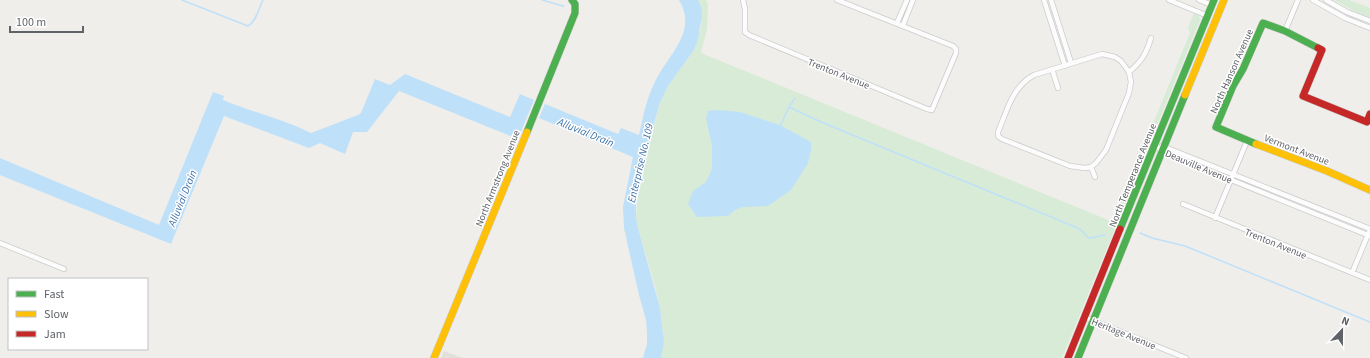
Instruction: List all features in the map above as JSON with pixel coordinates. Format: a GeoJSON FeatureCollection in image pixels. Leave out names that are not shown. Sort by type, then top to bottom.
{"type":"FeatureCollection","features":[{"type":"Feature","properties":{"kind":"street","name":"Trenton Avenue"},"geometry":{"type":"LineString","coordinates":[[743,0],[745,9],[745,32],[751,37],[932,110],[956,53],[956,49],[953,46],[903,26]]}},
{"type":"Feature","properties":{"kind":"street"},"geometry":{"type":"LineString","coordinates":[[837,0],[903,26],[913,0]]}},
{"type":"Feature","properties":{"kind":"street"},"geometry":{"type":"LineString","coordinates":[[897,23],[907,0]]}},
{"type":"Feature","properties":{"kind":"street"},"geometry":{"type":"LineString","coordinates":[[1044,0],[1065,66]]}},
{"type":"Feature","properties":{"kind":"street"},"geometry":{"type":"LineString","coordinates":[[1051,0],[1071,64]]}},
{"type":"Feature","properties":{"kind":"street"},"geometry":{"type":"LineString","coordinates":[[1169,0],[1208,16]]}},
{"type":"Feature","properties":{"kind":"street"},"geometry":{"type":"LineString","coordinates":[[1194,75],[1198,52],[1214,13],[1213,3],[1199,0]]}},
{"type":"Feature","properties":{"kind":"street","name":"North Temperance Avenue"},"geometry":{"type":"LineString","coordinates":[[1078,358],[1224,0]]}},
{"type":"Feature","properties":{"kind":"street"},"geometry":{"type":"LineString","coordinates":[[1298,0],[1285,31],[1322,50],[1303,96],[1367,122],[1370,114]]}},
{"type":"Feature","properties":{"kind":"street"},"geometry":{"type":"LineString","coordinates":[[1313,0],[1345,18],[1370,28]]}},
{"type":"Feature","properties":{"kind":"street"},"geometry":{"type":"LineString","coordinates":[[1326,0],[1347,12],[1370,21]]}},
{"type":"Feature","properties":{"kind":"street","name":"North Armstrong Avenue"},"geometry":{"type":"LineString","coordinates":[[434,358],[575,13],[573,2]]}},
{"type":"Feature","properties":{"kind":"street","name":"North Temperance Avenue"},"geometry":{"type":"LineString","coordinates":[[1068,358],[1213,3]]}},
{"type":"Feature","properties":{"kind":"street","name":"North Hanson Avenue"},"geometry":{"type":"LineString","coordinates":[[1216,127],[1233,86],[1243,69],[1263,23],[1285,31]]}},
{"type":"Feature","properties":{"kind":"street"},"geometry":{"type":"LineString","coordinates":[[1129,72],[1145,55],[1150,38]]}},
{"type":"Feature","properties":{"kind":"street"},"geometry":{"type":"LineString","coordinates":[[1108,55],[1121,60],[1129,72],[1131,82],[1130,93],[1106,150],[1101,158],[1091,167],[1077,168],[1070,166],[1002,139],[998,136],[998,132],[1015,92],[1024,81],[1034,75],[1065,66],[1095,56],[1108,55]]}},
{"type":"Feature","properties":{"kind":"street"},"geometry":{"type":"LineString","coordinates":[[1052,69],[1058,88]]}},
{"type":"Feature","properties":{"kind":"street","name":"Vermont Avenue"},"geometry":{"type":"LineString","coordinates":[[1216,127],[1247,141],[1327,171],[1370,190]]}},
{"type":"Feature","properties":{"kind":"street"},"geometry":{"type":"LineString","coordinates":[[1215,218],[1247,141]]}},
{"type":"Feature","properties":{"kind":"street","name":"Deauville Avenue"},"geometry":{"type":"LineString","coordinates":[[1155,144],[1231,180],[1369,235]]}},
{"type":"Feature","properties":{"kind":"street","name":"Deauville Avenue"},"geometry":{"type":"LineString","coordinates":[[1163,149],[1233,174],[1370,229]]}},
{"type":"Feature","properties":{"kind":"street"},"geometry":{"type":"LineString","coordinates":[[1091,167],[1095,176]]}},
{"type":"Feature","properties":{"kind":"street","name":"Trenton Avenue"},"geometry":{"type":"LineString","coordinates":[[1183,204],[1370,280]]}},
{"type":"Feature","properties":{"kind":"street"},"geometry":{"type":"LineString","coordinates":[[1352,273],[1369,235],[1370,229]]}},
{"type":"Feature","properties":{"kind":"street"},"geometry":{"type":"LineString","coordinates":[[0,243],[64,269]]}},
{"type":"Feature","properties":{"kind":"street","name":"Heritage Avenue"},"geometry":{"type":"LineString","coordinates":[[1084,317],[1186,358]]}},
{"type":"Feature","properties":{"kind":"shaded area"},"geometry":{"type":"Polygon","coordinates":[[[444,351],[463,358],[441,358],[444,351]]]}},
{"type":"Feature","properties":{"kind":"green space"},"geometry":{"type":"Polygon","coordinates":[[[698,0],[706,0],[708,4],[707,29],[701,53],[1113,222],[1190,33],[1188,28],[1194,13],[1198,16],[1200,20],[1062,358],[661,358],[663,328],[657,293],[638,228],[636,217],[638,196],[659,105],[668,86],[694,50],[701,27],[701,6],[698,0]]]}},
{"type":"Feature","properties":{"kind":"green space"},"geometry":{"type":"Polygon","coordinates":[[[1334,0],[1349,0],[1370,8],[1370,18],[1354,11],[1334,0]]]}},
{"type":"Feature","properties":{"kind":"water","name":"Enterprise No. 109"},"geometry":{"type":"Polygon","coordinates":[[[679,0],[698,0],[701,6],[702,16],[698,39],[694,50],[668,86],[659,105],[647,152],[636,206],[638,228],[660,308],[664,342],[661,358],[643,358],[647,344],[646,320],[624,228],[623,207],[633,157],[539,118],[545,104],[618,134],[621,128],[639,135],[651,90],[683,34],[685,23],[684,12],[679,0]]]}},
{"type":"Feature","properties":{"kind":"water"},"geometry":{"type":"Polygon","coordinates":[[[405,74],[510,117],[520,94],[534,100],[518,139],[399,91],[367,132],[353,132],[345,154],[320,143],[309,148],[224,116],[171,244],[0,175],[0,158],[159,225],[213,92],[224,96],[223,100],[311,133],[361,113],[375,79],[390,85],[405,74]]]}},
{"type":"Feature","properties":{"kind":"water"},"geometry":{"type":"Polygon","coordinates":[[[717,110],[740,112],[780,125],[811,142],[811,151],[808,163],[791,190],[768,206],[743,207],[735,210],[728,216],[697,217],[688,204],[693,191],[706,182],[712,169],[712,146],[706,118],[708,111],[717,110]]]}},
{"type":"Feature","properties":{"kind":"waterway"},"geometry":{"type":"LineString","coordinates":[[182,0],[248,26],[255,18],[263,0]]}},
{"type":"Feature","properties":{"kind":"waterway"},"geometry":{"type":"LineString","coordinates":[[542,0],[564,6]]}},
{"type":"Feature","properties":{"kind":"waterway","name":"Alluvial Drain"},"geometry":{"type":"LineString","coordinates":[[780,126],[795,98]]}},
{"type":"Feature","properties":{"kind":"waterway"},"geometry":{"type":"LineString","coordinates":[[789,107],[821,122],[1080,229],[1089,238],[1105,235]]}},
{"type":"Feature","properties":{"kind":"waterway"},"geometry":{"type":"LineString","coordinates":[[1140,233],[1152,238],[1185,246],[1370,322]]}},
{"type":"Feature","properties":{"kind":"traffic: fast"},"geometry":{"type":"LineString","coordinates":[[527,132],[575,13],[575,4],[572,0]]}},
{"type":"Feature","properties":{"kind":"traffic: fast"},"geometry":{"type":"LineString","coordinates":[[1120,229],[1214,0]]}},
{"type":"Feature","properties":{"kind":"traffic: fast"},"geometry":{"type":"LineString","coordinates":[[1256,144],[1216,127],[1233,86],[1243,69],[1263,23],[1285,31],[1318,48]]}},
{"type":"Feature","properties":{"kind":"traffic: fast"},"geometry":{"type":"LineString","coordinates":[[1078,358],[1185,95]]}},
{"type":"Feature","properties":{"kind":"traffic: slow"},"geometry":{"type":"LineString","coordinates":[[1185,95],[1224,0]]}},
{"type":"Feature","properties":{"kind":"traffic: slow"},"geometry":{"type":"LineString","coordinates":[[434,358],[527,132]]}},
{"type":"Feature","properties":{"kind":"traffic: slow"},"geometry":{"type":"LineString","coordinates":[[1256,144],[1327,171],[1370,190]]}},
{"type":"Feature","properties":{"kind":"traffic: jam"},"geometry":{"type":"LineString","coordinates":[[1318,48],[1322,50],[1303,96],[1367,122],[1370,114]]}},
{"type":"Feature","properties":{"kind":"traffic: jam"},"geometry":{"type":"LineString","coordinates":[[1068,358],[1120,229]]}}]}
